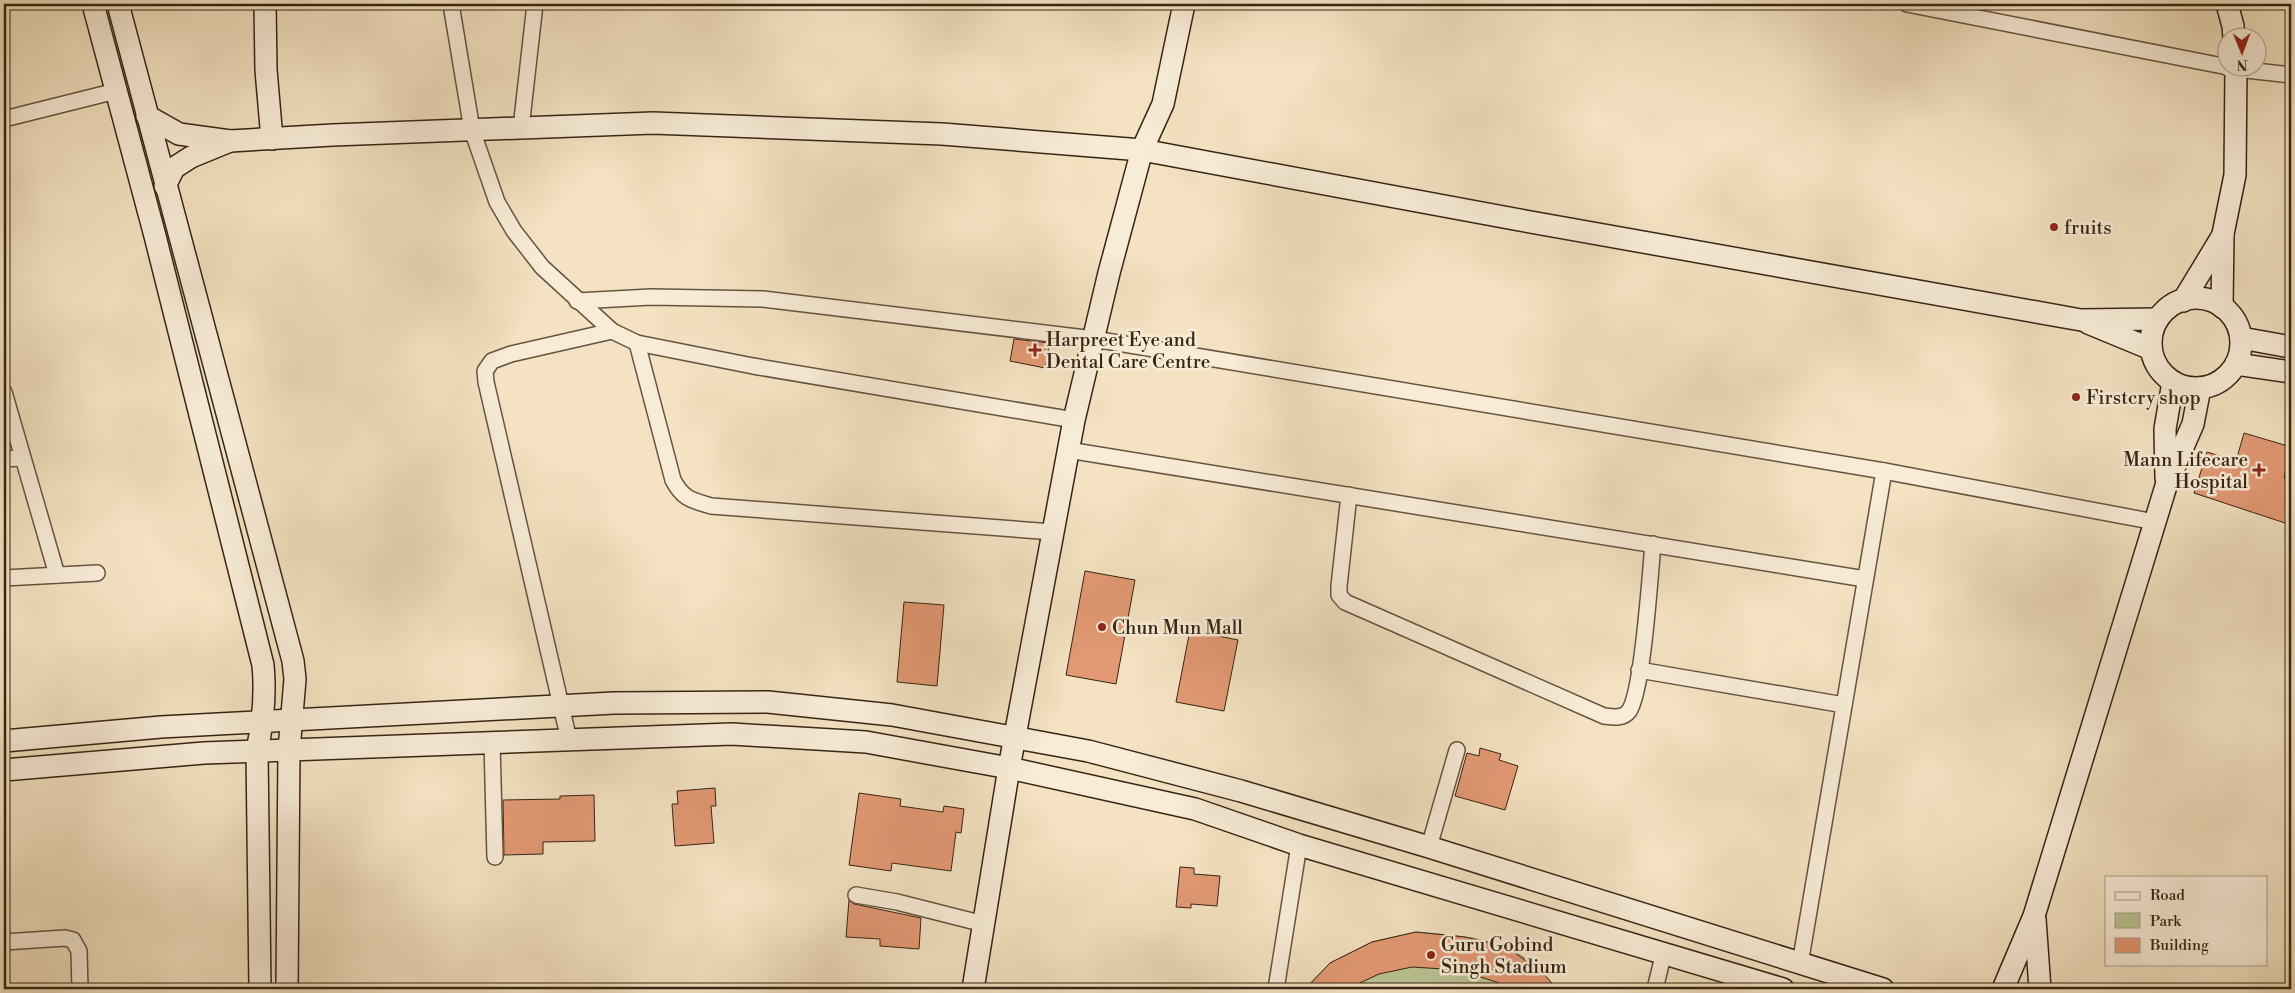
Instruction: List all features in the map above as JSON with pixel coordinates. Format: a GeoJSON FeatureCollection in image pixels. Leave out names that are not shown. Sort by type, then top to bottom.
{"type":"FeatureCollection","features":[{"type":"Feature","properties":{"kind":"street"},"geometry":{"type":"LineString","coordinates":[[93,4],[263,665],[265,688],[263,721],[257,752],[260,989]]}},
{"type":"Feature","properties":{"kind":"street"},"geometry":{"type":"LineString","coordinates":[[118,4],[293,661],[295,679],[289,750],[287,989]]}},
{"type":"Feature","properties":{"kind":"street"},"geometry":{"type":"LineString","coordinates":[[265,4],[266,70],[272,139]]}},
{"type":"Feature","properties":{"kind":"street"},"geometry":{"type":"LineString","coordinates":[[451,4],[472,130],[497,202],[514,231],[542,267],[612,332],[637,343],[753,366],[1074,420]]}},
{"type":"Feature","properties":{"kind":"street"},"geometry":{"type":"LineString","coordinates":[[521,128],[534,4]]}},
{"type":"Feature","properties":{"kind":"street"},"geometry":{"type":"LineString","coordinates":[[973,989],[1009,768],[1074,420],[1109,272],[1142,150],[1163,104],[1184,4]]}},
{"type":"Feature","properties":{"kind":"street"},"geometry":{"type":"LineString","coordinates":[[1907,4],[2218,65]]}},
{"type":"Feature","properties":{"kind":"street"},"geometry":{"type":"LineString","coordinates":[[2227,4],[2233,28]]}},
{"type":"Feature","properties":{"kind":"street"},"geometry":{"type":"LineString","coordinates":[[2268,72],[2291,75]]}},
{"type":"Feature","properties":{"kind":"street"},"geometry":{"type":"LineString","coordinates":[[2222,307],[2223,234],[2235,175],[2232,78]]}},
{"type":"Feature","properties":{"kind":"street"},"geometry":{"type":"LineString","coordinates":[[4,119],[116,91]]}},
{"type":"Feature","properties":{"kind":"street"},"geometry":{"type":"LineString","coordinates":[[148,116],[179,134],[230,141],[653,123],[942,134],[1142,150],[2081,320],[2158,319]]}},
{"type":"Feature","properties":{"kind":"street"},"geometry":{"type":"LineString","coordinates":[[166,186],[174,168],[191,157],[230,141]]}},
{"type":"Feature","properties":{"kind":"street"},"geometry":{"type":"LineString","coordinates":[[2183,300],[2223,234]]}},
{"type":"Feature","properties":{"kind":"street"},"geometry":{"type":"LineString","coordinates":[[578,301],[651,297],[763,299],[1094,339],[1884,471],[2155,522]]}},
{"type":"Feature","properties":{"kind":"street"},"geometry":{"type":"LineString","coordinates":[[2196,298],[2211,301],[2222,307],[2231,315],[2238,326],[2241,338],[2241,350],[2236,364],[2227,376],[2214,384],[2200,388],[2185,387],[2173,382],[2158,368],[2151,349],[2151,336],[2158,319],[2167,309],[2183,300],[2196,298]]}},
{"type":"Feature","properties":{"kind":"street"},"geometry":{"type":"LineString","coordinates":[[2081,320],[2151,349]]}},
{"type":"Feature","properties":{"kind":"street"},"geometry":{"type":"LineString","coordinates":[[568,740],[486,382],[485,370],[492,361],[511,354],[612,332]]}},
{"type":"Feature","properties":{"kind":"street"},"geometry":{"type":"LineString","coordinates":[[2241,338],[2291,348]]}},
{"type":"Feature","properties":{"kind":"street"},"geometry":{"type":"LineString","coordinates":[[637,343],[673,480],[679,492],[688,500],[711,506],[1053,532]]}},
{"type":"Feature","properties":{"kind":"street"},"geometry":{"type":"LineString","coordinates":[[2236,364],[2291,372]]}},
{"type":"Feature","properties":{"kind":"street"},"geometry":{"type":"LineString","coordinates":[[2166,486],[2165,428],[2173,382]]}},
{"type":"Feature","properties":{"kind":"street"},"geometry":{"type":"LineString","coordinates":[[2003,989],[2034,916],[2166,486],[2193,424],[2200,388]]}},
{"type":"Feature","properties":{"kind":"street"},"geometry":{"type":"LineString","coordinates":[[4,392],[57,575]]}},
{"type":"Feature","properties":{"kind":"street"},"geometry":{"type":"LineString","coordinates":[[1068,450],[1865,579]]}},
{"type":"Feature","properties":{"kind":"street"},"geometry":{"type":"LineString","coordinates":[[4,459],[22,458]]}},
{"type":"Feature","properties":{"kind":"street"},"geometry":{"type":"LineString","coordinates":[[1800,964],[1884,471]]}},
{"type":"Feature","properties":{"kind":"street"},"geometry":{"type":"LineString","coordinates":[[1349,495],[1339,586],[1340,595],[1345,602],[1604,716],[1621,717],[1629,711],[1639,670],[1653,544]]}},
{"type":"Feature","properties":{"kind":"street"},"geometry":{"type":"LineString","coordinates":[[4,578],[97,573]]}},
{"type":"Feature","properties":{"kind":"street"},"geometry":{"type":"LineString","coordinates":[[1639,670],[1844,705]]}},
{"type":"Feature","properties":{"kind":"street"},"geometry":{"type":"LineString","coordinates":[[4,740],[161,727],[614,702],[768,702],[892,715],[1088,751],[1241,791],[1429,847],[1882,989]]}},
{"type":"Feature","properties":{"kind":"street"},"geometry":{"type":"LineString","coordinates":[[4,770],[204,753],[732,734],[866,742],[1009,768],[1195,809],[1299,845],[1664,952],[1783,989]]}},
{"type":"Feature","properties":{"kind":"street"},"geometry":{"type":"LineString","coordinates":[[492,743],[495,857]]}},
{"type":"Feature","properties":{"kind":"street"},"geometry":{"type":"LineString","coordinates":[[1429,847],[1457,750]]}},
{"type":"Feature","properties":{"kind":"street"},"geometry":{"type":"LineString","coordinates":[[1276,989],[1299,845]]}},
{"type":"Feature","properties":{"kind":"street"},"geometry":{"type":"LineString","coordinates":[[856,895],[897,902],[984,924]]}},
{"type":"Feature","properties":{"kind":"street"},"geometry":{"type":"LineString","coordinates":[[2034,916],[2040,989]]}},
{"type":"Feature","properties":{"kind":"street"},"geometry":{"type":"LineString","coordinates":[[4,942],[65,938],[73,940],[79,952],[80,989]]}},
{"type":"Feature","properties":{"kind":"street"},"geometry":{"type":"LineString","coordinates":[[1734,974],[1739,945]]}},
{"type":"Feature","properties":{"kind":"street"},"geometry":{"type":"LineString","coordinates":[[1655,989],[1664,952]]}},
{"type":"Feature","properties":{"kind":"green space"},"geometry":{"type":"Polygon","coordinates":[[[1996,4],[2029,4],[2028,10],[1996,4]]]}},
{"type":"Feature","properties":{"kind":"green space","name":"Guru Gobind Singh Stadium"},"geometry":{"type":"Polygon","coordinates":[[[1416,932],[1474,938],[1507,948],[1528,960],[1557,989],[1305,989],[1330,963],[1372,942],[1416,932]]]}},
{"type":"Feature","properties":{"kind":"building"},"geometry":{"type":"Polygon","coordinates":[[[1014,339],[1050,343],[1045,368],[1010,361],[1014,339]]]}},
{"type":"Feature","properties":{"kind":"building"},"geometry":{"type":"Polygon","coordinates":[[[2244,433],[2291,447],[2284,478],[2291,480],[2291,525],[2194,493],[2207,452],[2236,461],[2244,433]]]}},
{"type":"Feature","properties":{"kind":"building"},"geometry":{"type":"Polygon","coordinates":[[[1085,571],[1135,580],[1116,684],[1066,675],[1085,571]]]}},
{"type":"Feature","properties":{"kind":"building"},"geometry":{"type":"Polygon","coordinates":[[[904,602],[944,605],[937,686],[897,682],[904,602]]]}},
{"type":"Feature","properties":{"kind":"building"},"geometry":{"type":"Polygon","coordinates":[[[1190,630],[1238,640],[1224,711],[1176,702],[1190,630]]]}},
{"type":"Feature","properties":{"kind":"building"},"geometry":{"type":"Polygon","coordinates":[[[1480,748],[1501,754],[1499,760],[1518,766],[1505,810],[1455,796],[1467,753],[1479,756],[1480,748]]]}},
{"type":"Feature","properties":{"kind":"building"},"geometry":{"type":"Polygon","coordinates":[[[715,788],[716,806],[711,806],[714,843],[675,846],[672,804],[678,804],[677,791],[715,788]]]}},
{"type":"Feature","properties":{"kind":"building"},"geometry":{"type":"Polygon","coordinates":[[[859,793],[901,799],[900,806],[943,812],[944,806],[964,809],[961,833],[956,832],[951,871],[892,863],[891,871],[849,865],[859,793]]]}},
{"type":"Feature","properties":{"kind":"building"},"geometry":{"type":"Polygon","coordinates":[[[594,795],[595,841],[543,842],[543,854],[504,855],[503,800],[560,799],[560,796],[594,795]]]}},
{"type":"Feature","properties":{"kind":"building"},"geometry":{"type":"Polygon","coordinates":[[[1180,867],[1194,868],[1194,874],[1220,876],[1217,906],[1191,904],[1191,908],[1176,907],[1180,867]]]}},
{"type":"Feature","properties":{"kind":"building"},"geometry":{"type":"Polygon","coordinates":[[[849,900],[854,904],[921,918],[919,949],[880,946],[880,939],[846,937],[849,900]]]}},
{"type":"Feature","properties":{"kind":"building","name":"Guru Gobind Singh Stadium"},"geometry":{"type":"Polygon","coordinates":[[[1416,932],[1465,937],[1508,948],[1543,973],[1557,989],[1507,989],[1499,983],[1459,970],[1412,967],[1379,974],[1347,989],[1305,989],[1330,963],[1372,942],[1416,932]]]}},
{"type":"Feature","properties":{"kind":"place","name":"fruits"},"geometry":{"type":"Point","coordinates":[2054,227]}},
{"type":"Feature","properties":{"kind":"place","name":"Harpreet Eye and Dental Care Centre"},"geometry":{"type":"Point","coordinates":[1035,350]}},
{"type":"Feature","properties":{"kind":"place","name":"Firstcry shop"},"geometry":{"type":"Point","coordinates":[2076,397]}},
{"type":"Feature","properties":{"kind":"place","name":"Mann Lifecare Hospital"},"geometry":{"type":"Point","coordinates":[2259,470]}},
{"type":"Feature","properties":{"kind":"place","name":"Chun Mun Mall"},"geometry":{"type":"Point","coordinates":[1102,627]}},
{"type":"Feature","properties":{"kind":"place","name":"Guru Gobind Singh Stadium"},"geometry":{"type":"Point","coordinates":[1431,955]}}]}
